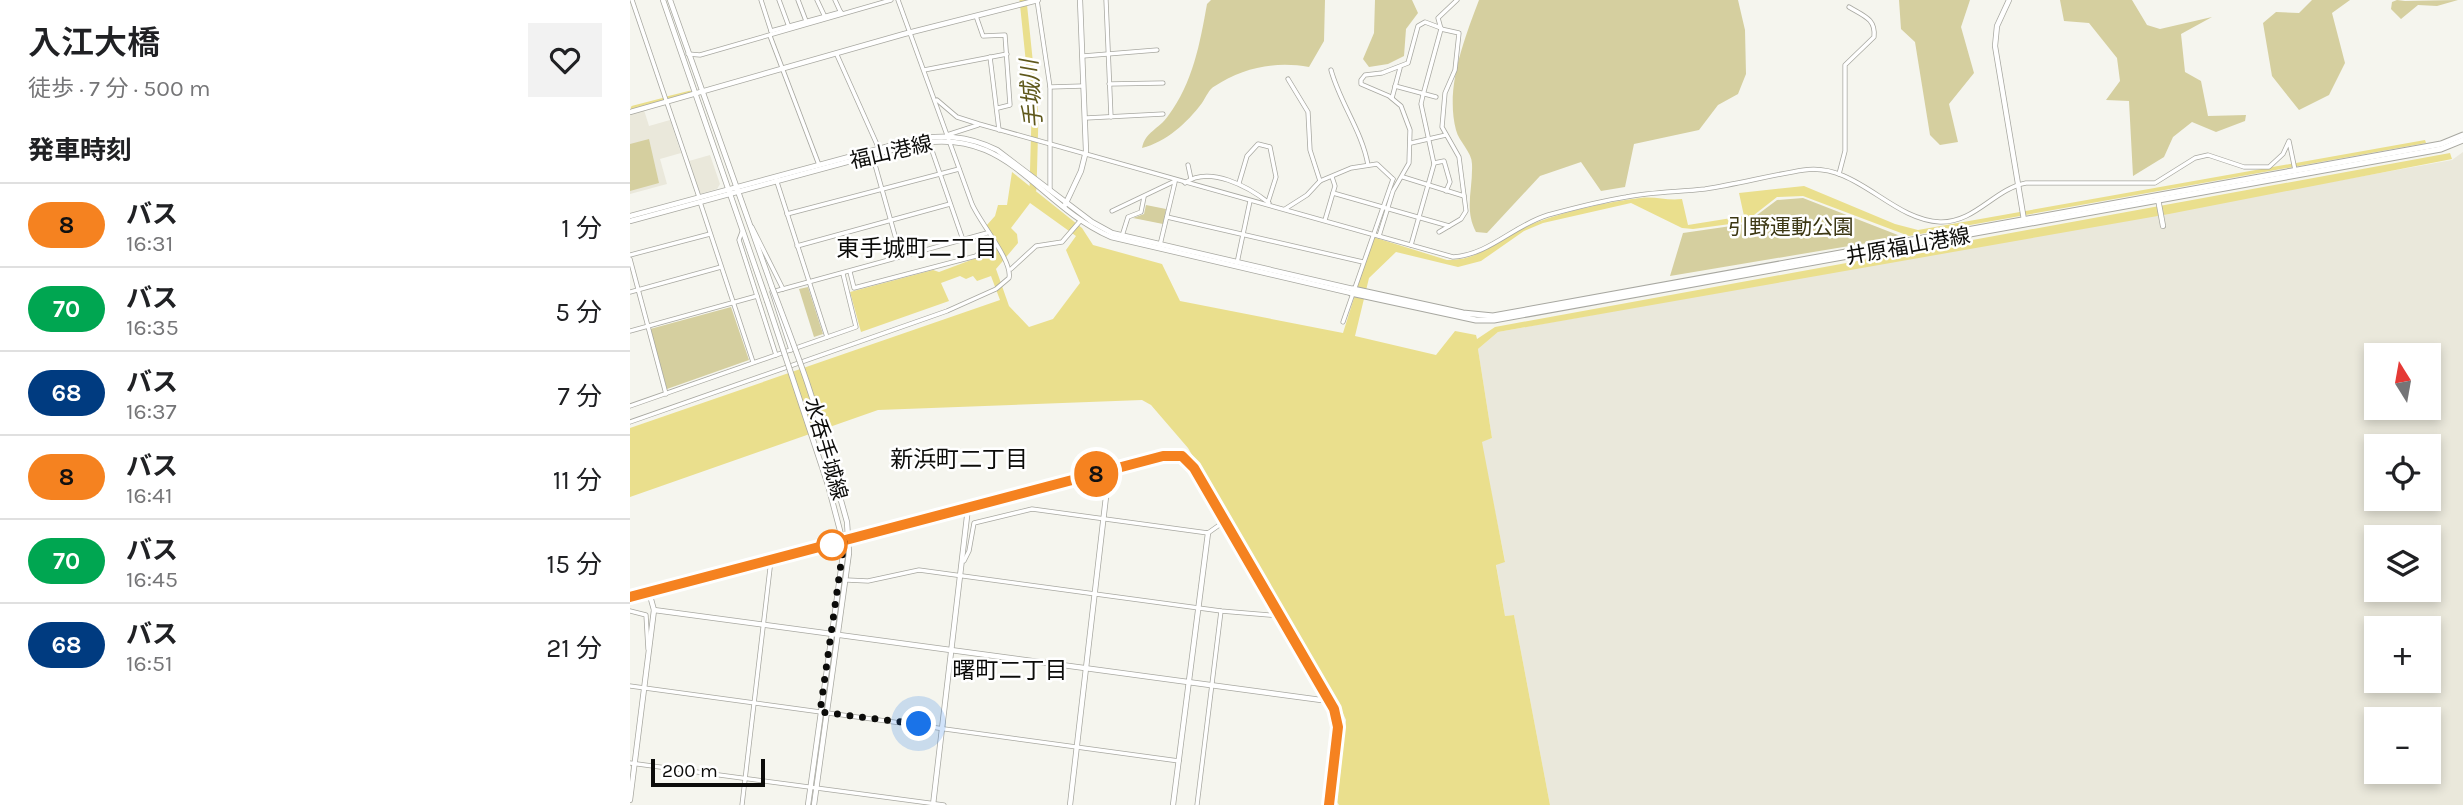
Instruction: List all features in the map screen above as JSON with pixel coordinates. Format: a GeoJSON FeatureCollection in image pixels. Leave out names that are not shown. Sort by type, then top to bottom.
{"type":"FeatureCollection","features":[{"type":"Feature","properties":{"kind":"main road"},"geometry":{"type":"LineString","coordinates":[[663,0],[736,190]]}},
{"type":"Feature","properties":{"kind":"main road"},"geometry":{"type":"LineString","coordinates":[[670,0],[728,192]]}},
{"type":"Feature","properties":{"kind":"main road"},"geometry":{"type":"LineString","coordinates":[[630,111],[1037,0]]}},
{"type":"Feature","properties":{"kind":"main road"},"geometry":{"type":"LineString","coordinates":[[1065,205],[1086,155],[1080,0]]}},
{"type":"Feature","properties":{"kind":"main road"},"geometry":{"type":"LineString","coordinates":[[2009,0],[1997,26],[1996,46],[2024,222]]}},
{"type":"Feature","properties":{"kind":"main road","name":"福山港線"},"geometry":{"type":"LineString","coordinates":[[776,179],[819,165],[872,154],[879,149],[928,139],[948,138],[983,143],[1065,205],[1122,236],[1353,291]]}},
{"type":"Feature","properties":{"kind":"main road","name":"井原福山港線"},"geometry":{"type":"LineString","coordinates":[[1353,291],[1476,320],[1494,320],[1946,234],[2158,198],[2296,171],[2441,149],[2463,138]]}},
{"type":"Feature","properties":{"kind":"main road","name":"福山港線"},"geometry":{"type":"LineString","coordinates":[[630,219],[928,139]]}},
{"type":"Feature","properties":{"kind":"main road","name":"水呑手城線"},"geometry":{"type":"LineString","coordinates":[[736,190],[809,388],[835,479],[846,541],[847,580],[834,634]]}},
{"type":"Feature","properties":{"kind":"main road","name":"水呑手城線"},"geometry":{"type":"LineString","coordinates":[[728,192],[846,541],[813,787],[808,805]]}},
{"type":"Feature","properties":{"kind":"main road"},"geometry":{"type":"LineString","coordinates":[[2158,198],[2164,226]]}},
{"type":"Feature","properties":{"kind":"main road","name":"福山港線"},"geometry":{"type":"LineString","coordinates":[[1065,205],[1080,222],[1122,241],[1353,291]]}},
{"type":"Feature","properties":{"kind":"main road"},"geometry":{"type":"LineString","coordinates":[[630,597],[1163,456],[1182,456],[1194,468],[1328,697],[1338,727],[1329,805]]}},
{"type":"Feature","properties":{"kind":"main road"},"geometry":{"type":"LineString","coordinates":[[1070,805],[1106,519],[1109,471]]}},
{"type":"Feature","properties":{"kind":"main road"},"geometry":{"type":"LineString","coordinates":[[933,804],[964,561],[968,508]]}},
{"type":"Feature","properties":{"kind":"main road"},"geometry":{"type":"LineString","coordinates":[[1173,805],[1208,533]]}},
{"type":"Feature","properties":{"kind":"main road"},"geometry":{"type":"LineString","coordinates":[[630,800],[632,763],[654,610],[649,592]]}},
{"type":"Feature","properties":{"kind":"main road"},"geometry":{"type":"LineString","coordinates":[[654,610],[1212,686],[1321,700],[1328,697]]}},
{"type":"Feature","properties":{"kind":"main road","name":"水呑手城線"},"geometry":{"type":"LineString","coordinates":[[813,787],[814,805]]}},
{"type":"Feature","properties":{"kind":"street"},"geometry":{"type":"LineString","coordinates":[[632,0],[753,362]]}},
{"type":"Feature","properties":{"kind":"street"},"geometry":{"type":"LineString","coordinates":[[761,0],[819,165]]}},
{"type":"Feature","properties":{"kind":"street"},"geometry":{"type":"LineString","coordinates":[[779,0],[789,27]]}},
{"type":"Feature","properties":{"kind":"street"},"geometry":{"type":"LineString","coordinates":[[798,0],[807,22]]}},
{"type":"Feature","properties":{"kind":"street"},"geometry":{"type":"LineString","coordinates":[[817,0],[824,17]]}},
{"type":"Feature","properties":{"kind":"street"},"geometry":{"type":"LineString","coordinates":[[835,0],[841,14]]}},
{"type":"Feature","properties":{"kind":"street"},"geometry":{"type":"LineString","coordinates":[[687,54],[699,55],[891,0]]}},
{"type":"Feature","properties":{"kind":"street"},"geometry":{"type":"LineString","coordinates":[[898,0],[937,100],[959,169],[987,233],[1011,270]]}},
{"type":"Feature","properties":{"kind":"street"},"geometry":{"type":"LineString","coordinates":[[1037,0],[1051,88],[1048,191]]}},
{"type":"Feature","properties":{"kind":"street"},"geometry":{"type":"LineString","coordinates":[[1106,0],[1111,117]]}},
{"type":"Feature","properties":{"kind":"street"},"geometry":{"type":"LineString","coordinates":[[1411,245],[1434,163],[1423,95],[1441,29],[1438,19],[1457,0]]}},
{"type":"Feature","properties":{"kind":"street"},"geometry":{"type":"LineString","coordinates":[[1839,174],[1845,151],[1845,65],[1874,37],[1875,27],[1871,20],[1849,7]]}},
{"type":"Feature","properties":{"kind":"street"},"geometry":{"type":"LineString","coordinates":[[771,34],[841,14]]}},
{"type":"Feature","properties":{"kind":"street"},"geometry":{"type":"LineString","coordinates":[[976,16],[983,36],[1004,33],[1010,105],[998,108]]}},
{"type":"Feature","properties":{"kind":"street"},"geometry":{"type":"LineString","coordinates":[[1343,322],[1382,206],[1395,181],[1403,177],[1409,163],[1411,143],[1410,130],[1401,106],[1380,91],[1371,90],[1362,84],[1361,80],[1365,75],[1400,68],[1408,63],[1418,26],[1425,22],[1459,33],[1455,70],[1445,93],[1442,127],[1459,157],[1466,211],[1439,232]]}},
{"type":"Feature","properties":{"kind":"street"},"geometry":{"type":"LineString","coordinates":[[1083,56],[1157,51]]}},
{"type":"Feature","properties":{"kind":"street"},"geometry":{"type":"LineString","coordinates":[[924,70],[1007,54]]}},
{"type":"Feature","properties":{"kind":"street"},"geometry":{"type":"LineString","coordinates":[[837,55],[879,149]]}},
{"type":"Feature","properties":{"kind":"street"},"geometry":{"type":"LineString","coordinates":[[990,57],[999,130]]}},
{"type":"Feature","properties":{"kind":"street"},"geometry":{"type":"LineString","coordinates":[[1391,98],[1400,68]]}},
{"type":"Feature","properties":{"kind":"street"},"geometry":{"type":"LineString","coordinates":[[1331,70],[1339,97],[1359,133],[1368,165]]}},
{"type":"Feature","properties":{"kind":"street"},"geometry":{"type":"LineString","coordinates":[[1289,79],[1308,113],[1310,150],[1320,181]]}},
{"type":"Feature","properties":{"kind":"street"},"geometry":{"type":"LineString","coordinates":[[1109,84],[1163,83]]}},
{"type":"Feature","properties":{"kind":"street"},"geometry":{"type":"LineString","coordinates":[[1051,88],[1084,86]]}},
{"type":"Feature","properties":{"kind":"street"},"geometry":{"type":"LineString","coordinates":[[1395,86],[1436,97]]}},
{"type":"Feature","properties":{"kind":"street"},"geometry":{"type":"LineString","coordinates":[[937,100],[957,117],[979,124],[1175,181],[1269,204],[1443,256],[1464,257],[1476,253],[1529,221],[1625,197],[1708,188],[1808,170],[1839,174],[1916,216],[1944,223],[1969,216],[2017,185],[2155,183],[2194,158],[2208,155],[2244,167],[2269,167],[2283,154],[2289,141],[2296,171]]}},
{"type":"Feature","properties":{"kind":"street"},"geometry":{"type":"LineString","coordinates":[[1086,118],[1163,114]]}},
{"type":"Feature","properties":{"kind":"street"},"geometry":{"type":"LineString","coordinates":[[948,138],[979,124]]}},
{"type":"Feature","properties":{"kind":"street"},"geometry":{"type":"LineString","coordinates":[[1411,143],[1446,135]]}},
{"type":"Feature","properties":{"kind":"street"},"geometry":{"type":"LineString","coordinates":[[928,139],[963,241]]}},
{"type":"Feature","properties":{"kind":"street"},"geometry":{"type":"LineString","coordinates":[[1239,183],[1251,148],[1258,144],[1270,147],[1276,177],[1269,204]]}},
{"type":"Feature","properties":{"kind":"street"},"geometry":{"type":"LineString","coordinates":[[872,154],[901,257]]}},
{"type":"Feature","properties":{"kind":"street"},"geometry":{"type":"LineString","coordinates":[[1434,163],[1444,161],[1450,182],[1446,191]]}},
{"type":"Feature","properties":{"kind":"street"},"geometry":{"type":"LineString","coordinates":[[1284,209],[1307,195],[1320,181],[1351,168],[1377,164],[1395,181]]}},
{"type":"Feature","properties":{"kind":"street"},"geometry":{"type":"LineString","coordinates":[[1188,165],[1191,179]]}},
{"type":"Feature","properties":{"kind":"street"},"geometry":{"type":"LineString","coordinates":[[787,214],[959,169]]}},
{"type":"Feature","properties":{"kind":"street"},"geometry":{"type":"LineString","coordinates":[[1185,183],[1191,179],[1208,177],[1239,183],[1269,204]]}},
{"type":"Feature","properties":{"kind":"street"},"geometry":{"type":"LineString","coordinates":[[1325,220],[1334,193],[1332,177]]}},
{"type":"Feature","properties":{"kind":"street"},"geometry":{"type":"LineString","coordinates":[[1403,177],[1465,196]]}},
{"type":"Feature","properties":{"kind":"street"},"geometry":{"type":"LineString","coordinates":[[776,179],[827,337]]}},
{"type":"Feature","properties":{"kind":"street"},"geometry":{"type":"LineString","coordinates":[[1112,211],[1175,181]]}},
{"type":"Feature","properties":{"kind":"street"},"geometry":{"type":"LineString","coordinates":[[1160,245],[1175,181]]}},
{"type":"Feature","properties":{"kind":"street"},"geometry":{"type":"LineString","coordinates":[[1379,236],[1395,181]]}},
{"type":"Feature","properties":{"kind":"street"},"geometry":{"type":"LineString","coordinates":[[2155,183],[2158,198]]}},
{"type":"Feature","properties":{"kind":"street"},"geometry":{"type":"LineString","coordinates":[[1334,193],[1449,226]]}},
{"type":"Feature","properties":{"kind":"street"},"geometry":{"type":"LineString","coordinates":[[1122,236],[1128,217],[1141,212],[1144,197]]}},
{"type":"Feature","properties":{"kind":"street"},"geometry":{"type":"LineString","coordinates":[[1237,263],[1250,201]]}},
{"type":"Feature","properties":{"kind":"street"},"geometry":{"type":"LineString","coordinates":[[797,246],[950,204]]}},
{"type":"Feature","properties":{"kind":"street"},"geometry":{"type":"LineString","coordinates":[[1167,217],[1363,262]]}},
{"type":"Feature","properties":{"kind":"street"},"geometry":{"type":"LineString","coordinates":[[746,221],[761,242],[783,289]]}},
{"type":"Feature","properties":{"kind":"street"},"geometry":{"type":"LineString","coordinates":[[630,422],[964,305],[996,289],[1009,278],[1011,270],[1037,246],[1062,242],[1080,222]]}},
{"type":"Feature","properties":{"kind":"street"},"geometry":{"type":"LineString","coordinates":[[1944,223],[1946,234]]}},
{"type":"Feature","properties":{"kind":"street"},"geometry":{"type":"LineString","coordinates":[[742,232],[739,240],[776,355]]}},
{"type":"Feature","properties":{"kind":"street"},"geometry":{"type":"LineString","coordinates":[[791,349],[771,295],[783,289],[987,233]]}},
{"type":"Feature","properties":{"kind":"street"},"geometry":{"type":"LineString","coordinates":[[666,394],[630,258],[710,234]]}},
{"type":"Feature","properties":{"kind":"street"},"geometry":{"type":"LineString","coordinates":[[850,272],[854,288],[976,256],[987,244],[981,235]]}},
{"type":"Feature","properties":{"kind":"street"},"geometry":{"type":"LineString","coordinates":[[630,292],[721,267]]}},
{"type":"Feature","properties":{"kind":"street"},"geometry":{"type":"LineString","coordinates":[[630,406],[857,325],[843,274]]}},
{"type":"Feature","properties":{"kind":"street"},"geometry":{"type":"LineString","coordinates":[[630,331],[757,296]]}},
{"type":"Feature","properties":{"kind":"street"},"geometry":{"type":"LineString","coordinates":[[964,561],[975,521],[1032,509],[1208,533],[1225,521]]}},
{"type":"Feature","properties":{"kind":"street"},"geometry":{"type":"LineString","coordinates":[[742,805],[771,561]]}},
{"type":"Feature","properties":{"kind":"street"},"geometry":{"type":"LineString","coordinates":[[847,580],[868,580],[914,569],[1221,611],[1280,616]]}},
{"type":"Feature","properties":{"kind":"street"},"geometry":{"type":"LineString","coordinates":[[630,611],[646,615],[649,650]]}},
{"type":"Feature","properties":{"kind":"street"},"geometry":{"type":"LineString","coordinates":[[1197,805],[1221,611]]}},
{"type":"Feature","properties":{"kind":"street"},"geometry":{"type":"LineString","coordinates":[[630,686],[1179,761]]}},
{"type":"Feature","properties":{"kind":"street"},"geometry":{"type":"LineString","coordinates":[[632,763],[944,805]]}},
{"type":"Feature","properties":{"kind":"shaded area"},"geometry":{"type":"Polygon","coordinates":[[[644,110],[649,126],[670,120],[681,153],[660,159],[667,184],[630,194],[630,114],[644,110]]]}},
{"type":"Feature","properties":{"kind":"shaded area"},"geometry":{"type":"Polygon","coordinates":[[[2425,140],[2426,143],[1909,236],[1803,196],[1777,197],[1745,222],[1693,229],[1682,228],[1631,203],[1543,223],[1524,231],[1481,261],[1458,267],[1396,252],[1369,278],[1355,336],[1436,355],[1455,331],[1476,335],[1477,339],[1495,327],[2450,153],[2452,159],[2169,214],[1498,332],[1478,349],[1492,438],[1482,442],[1505,562],[1496,565],[1505,616],[1514,615],[1550,805],[1339,805],[1337,802],[1346,720],[1342,711],[1188,448],[1151,405],[1142,400],[878,410],[630,497],[630,428],[1000,300],[991,276],[977,281],[973,276],[966,279],[960,276],[941,283],[949,301],[861,332],[850,292],[933,270],[939,272],[979,257],[990,244],[997,241],[986,226],[995,216],[998,205],[1007,205],[1012,172],[1082,228],[1093,245],[1162,264],[1180,301],[1343,333],[1373,237],[1447,260],[1460,259],[1484,251],[1540,221],[1603,204],[1629,199],[1682,199],[1688,225],[1744,216],[1739,193],[1804,186],[1895,224],[1918,230],[2425,140]],[[1030,203],[1011,228],[1017,234],[1018,243],[996,269],[1009,306],[1029,327],[1053,319],[1080,283],[1066,250],[1076,236],[1030,203]]]}},
{"type":"Feature","properties":{"kind":"shaded area"},"geometry":{"type":"Polygon","coordinates":[[[2463,152],[2463,805],[1550,805],[1514,615],[1505,616],[1496,564],[1505,561],[1481,442],[1492,438],[1478,349],[1498,332],[2452,160],[2463,152]]]}},
{"type":"Feature","properties":{"kind":"shaded area"},"geometry":{"type":"Polygon","coordinates":[[[710,155],[720,184],[717,189],[700,194],[689,161],[710,155]]]}},
{"type":"Feature","properties":{"kind":"green space"},"geometry":{"type":"Polygon","coordinates":[[[1211,0],[1325,0],[1324,41],[1309,67],[1273,65],[1226,79],[1211,89],[1196,110],[1175,131],[1142,148],[1146,138],[1168,116],[1184,90],[1198,48],[1207,4],[1211,0]]]}},
{"type":"Feature","properties":{"kind":"green space"},"geometry":{"type":"Polygon","coordinates":[[[1375,0],[1412,0],[1418,13],[1406,29],[1404,56],[1388,64],[1369,67],[1363,59],[1374,33],[1375,0]]]}},
{"type":"Feature","properties":{"kind":"green space"},"geometry":{"type":"Polygon","coordinates":[[[1479,0],[1738,0],[1745,30],[1746,74],[1738,94],[1718,105],[1699,130],[1634,144],[1625,187],[1601,191],[1581,162],[1540,176],[1487,233],[1476,232],[1470,215],[1471,160],[1456,130],[1453,98],[1458,64],[1479,0]]]}},
{"type":"Feature","properties":{"kind":"green space"},"geometry":{"type":"Polygon","coordinates":[[[1899,0],[1970,0],[1961,27],[1974,73],[1949,104],[1958,142],[1940,145],[1930,135],[1915,42],[1901,29],[1899,0]]]}},
{"type":"Feature","properties":{"kind":"green space"},"geometry":{"type":"Polygon","coordinates":[[[2060,0],[2132,0],[2147,25],[2160,29],[2212,17],[2181,34],[2185,72],[2201,81],[2208,116],[2246,115],[2245,121],[2216,132],[2192,122],[2173,137],[2164,157],[2133,176],[2129,101],[2106,100],[2120,81],[2117,58],[2089,23],[2064,21],[2060,0]]]}},
{"type":"Feature","properties":{"kind":"green space"},"geometry":{"type":"Polygon","coordinates":[[[2312,0],[2350,0],[2332,13],[2345,63],[2329,95],[2299,110],[2272,76],[2263,23],[2276,12],[2299,13],[2312,0]]]}},
{"type":"Feature","properties":{"kind":"green space"},"geometry":{"type":"Polygon","coordinates":[[[2458,0],[2437,6],[2418,5],[2401,19],[2391,9],[2392,2],[2458,0]]]}},
{"type":"Feature","properties":{"kind":"green space"},"geometry":{"type":"Polygon","coordinates":[[[649,139],[659,183],[630,191],[630,144],[649,139]]]}},
{"type":"Feature","properties":{"kind":"green space","name":"引野運動公園"},"geometry":{"type":"Polygon","coordinates":[[[1803,198],[1903,237],[1670,276],[1683,233],[1745,224],[1777,200],[1803,198]]]}},
{"type":"Feature","properties":{"kind":"green space"},"geometry":{"type":"Polygon","coordinates":[[[1146,205],[1166,209],[1163,224],[1133,218],[1144,214],[1146,205]]]}},
{"type":"Feature","properties":{"kind":"green space"},"geometry":{"type":"Polygon","coordinates":[[[808,287],[823,334],[814,337],[799,289],[808,287]]]}},
{"type":"Feature","properties":{"kind":"green space"},"geometry":{"type":"Polygon","coordinates":[[[731,307],[749,360],[667,389],[650,329],[731,307]]]}},
{"type":"Feature","properties":{"kind":"waterway","name":"手城川"},"geometry":{"type":"LineString","coordinates":[[1023,0],[1035,116],[1033,189]]}},
{"type":"Feature","properties":{"kind":"waterway"},"geometry":{"type":"LineString","coordinates":[[666,99],[690,93]]}},
{"type":"Feature","properties":{"kind":"waterway"},"geometry":{"type":"LineString","coordinates":[[633,108],[664,100]]}},
{"type":"Feature","properties":{"kind":"bus line","name":"8"},"geometry":{"type":"LineString","coordinates":[[630,597],[927,521],[1163,456],[1182,456],[1194,468],[1334,709],[1338,727],[1329,805]]}},
{"type":"Feature","properties":{"kind":"district","name":"東手城町二丁目"},"geometry":{"type":"Point","coordinates":[917,248]}},
{"type":"Feature","properties":{"kind":"district","name":"新浜町二丁目"},"geometry":{"type":"Point","coordinates":[959,459]}},
{"type":"Feature","properties":{"kind":"district","name":"曙町二丁目"},"geometry":{"type":"Point","coordinates":[1010,670]}},
{"type":"Feature","properties":{"kind":"route"},"geometry":{"type":"LineString","coordinates":[[832,545],[844,542],[820,712],[919,724]]}}]}
